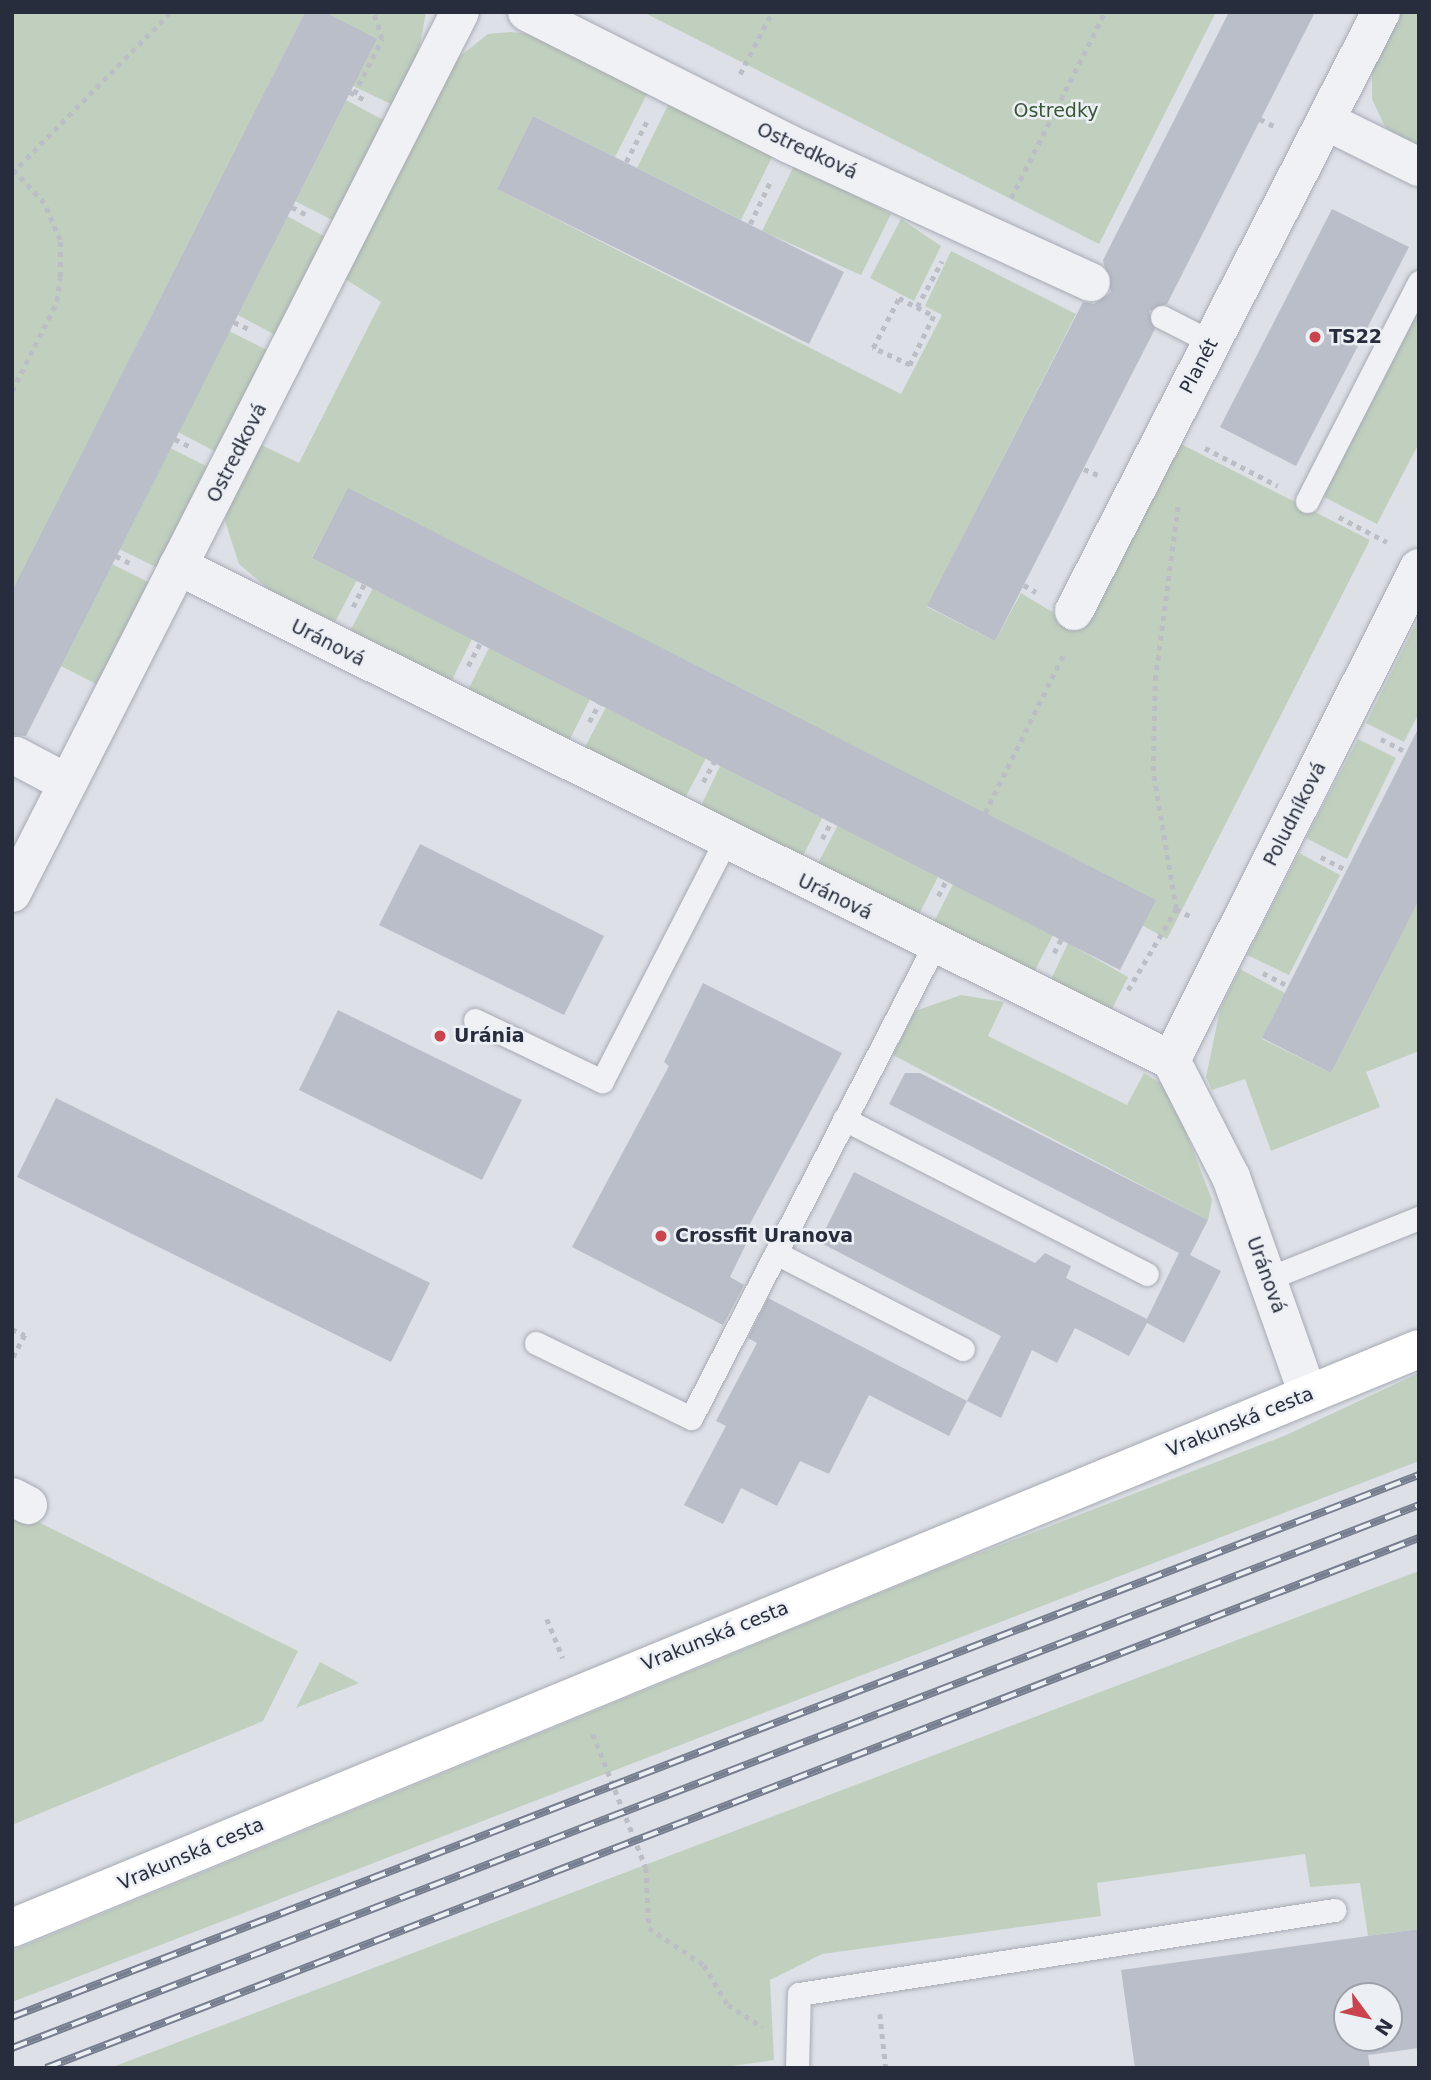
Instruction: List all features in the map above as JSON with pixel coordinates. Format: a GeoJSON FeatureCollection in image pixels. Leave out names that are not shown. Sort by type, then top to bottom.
{"type":"FeatureCollection","features":[{"type":"Feature","properties":{"kind":"main road","name":"Vrakunská cesta"},"geometry":{"type":"LineString","coordinates":[[12,1928],[1419,1349]]}},
{"type":"Feature","properties":{"kind":"street","name":"Ostredková"},"geometry":{"type":"LineString","coordinates":[[12,893],[460,12]]}},
{"type":"Feature","properties":{"kind":"street","name":"Ostredková"},"geometry":{"type":"LineString","coordinates":[[527,12],[724,111],[1091,282]]}},
{"type":"Feature","properties":{"kind":"street","name":"Planét"},"geometry":{"type":"LineString","coordinates":[[1070,629],[1211,342],[1328,122],[1381,12]]}},
{"type":"Feature","properties":{"kind":"street"},"geometry":{"type":"LineString","coordinates":[[1328,122],[1419,167]]}},
{"type":"Feature","properties":{"kind":"street","name":"Uránová"},"geometry":{"type":"LineString","coordinates":[[178,566],[934,946],[1171,1060],[1231,1177],[1308,1394]]}},
{"type":"Feature","properties":{"kind":"street","name":"Poludníková"},"geometry":{"type":"LineString","coordinates":[[1171,1060],[1419,568]]}},
{"type":"Feature","properties":{"kind":"street"},"geometry":{"type":"LineString","coordinates":[[16,756],[67,783]]}},
{"type":"Feature","properties":{"kind":"lane"},"geometry":{"type":"LineString","coordinates":[[1307,500],[1419,282]]}},
{"type":"Feature","properties":{"kind":"lane"},"geometry":{"type":"LineString","coordinates":[[1162,317],[1211,342]]}},
{"type":"Feature","properties":{"kind":"lane"},"geometry":{"type":"LineString","coordinates":[[475,1020],[602,1081],[725,842]]}},
{"type":"Feature","properties":{"kind":"lane"},"geometry":{"type":"LineString","coordinates":[[536,1343],[691,1418],[934,946]]}},
{"type":"Feature","properties":{"kind":"lane"},"geometry":{"type":"LineString","coordinates":[[844,1119],[1147,1274]]}},
{"type":"Feature","properties":{"kind":"lane"},"geometry":{"type":"LineString","coordinates":[[1267,1279],[1419,1218]]}},
{"type":"Feature","properties":{"kind":"lane"},"geometry":{"type":"LineString","coordinates":[[776,1253],[963,1349]]}},
{"type":"Feature","properties":{"kind":"lane"},"geometry":{"type":"LineString","coordinates":[[797,2068],[799,1994],[1334,1910]]}},
{"type":"Feature","properties":{"kind":"path"},"geometry":{"type":"LineString","coordinates":[[12,391],[57,301],[60,265],[60,240],[44,204],[13,172],[170,12]]}},
{"type":"Feature","properties":{"kind":"path"},"geometry":{"type":"LineString","coordinates":[[354,94],[382,39],[373,12]]}},
{"type":"Feature","properties":{"kind":"path"},"geometry":{"type":"LineString","coordinates":[[724,111],[772,12]]}},
{"type":"Feature","properties":{"kind":"path"},"geometry":{"type":"LineString","coordinates":[[917,307],[978,228],[1105,12]]}},
{"type":"Feature","properties":{"kind":"path"},"geometry":{"type":"LineString","coordinates":[[899,298],[917,307],[934,316],[910,365],[873,348],[899,298]]}},
{"type":"Feature","properties":{"kind":"path"},"geometry":{"type":"LineString","coordinates":[[1107,1031],[1176,908],[1153,771],[1155,680],[1180,491]]}},
{"type":"Feature","properties":{"kind":"path"},"geometry":{"type":"LineString","coordinates":[[985,813],[1070,629]]}},
{"type":"Feature","properties":{"kind":"path"},"geometry":{"type":"LineString","coordinates":[[12,1329],[25,1335],[12,1359]]}},
{"type":"Feature","properties":{"kind":"path"},"geometry":{"type":"LineString","coordinates":[[605,1768],[646,1868],[649,1928],[704,1965],[718,1992],[747,2021],[797,2039]]}},
{"type":"Feature","properties":{"kind":"path"},"geometry":{"type":"LineString","coordinates":[[875,1982],[887,2068]]}},
{"type":"Feature","properties":{"kind":"green space"},"geometry":{"type":"Polygon","coordinates":[[[12,12],[305,12],[12,592],[12,12]]]}},
{"type":"Feature","properties":{"kind":"green space"},"geometry":{"type":"Polygon","coordinates":[[[325,12],[426,12],[417,61],[395,106],[353,86],[325,12]]]}},
{"type":"Feature","properties":{"kind":"green space","name":"Ostredky"},"geometry":{"type":"Polygon","coordinates":[[[643,12],[1216,12],[1099,244],[643,12]]]}},
{"type":"Feature","properties":{"kind":"green space"},"geometry":{"type":"Polygon","coordinates":[[[1393,12],[1419,12],[1419,152],[1385,127],[1372,99],[1372,71],[1393,12]]]}},
{"type":"Feature","properties":{"kind":"green space"},"geometry":{"type":"Polygon","coordinates":[[[511,32],[540,35],[649,90],[615,157],[533,116],[497,189],[901,394],[942,315],[925,306],[951,251],[1076,314],[927,607],[995,641],[1021,593],[1082,630],[1177,442],[1370,540],[1167,939],[348,489],[312,557],[357,580],[335,622],[272,592],[239,564],[225,521],[234,476],[253,441],[299,463],[381,302],[336,273],[435,76],[488,34],[511,32]]]}},
{"type":"Feature","properties":{"kind":"green space"},"geometry":{"type":"Polygon","coordinates":[[[346,100],[387,122],[338,223],[295,201],[346,100]]]}},
{"type":"Feature","properties":{"kind":"green space"},"geometry":{"type":"Polygon","coordinates":[[[670,101],[774,153],[741,220],[637,168],[670,101]]]}},
{"type":"Feature","properties":{"kind":"green space"},"geometry":{"type":"Polygon","coordinates":[[[795,164],[891,214],[861,275],[762,231],[795,164]]]}},
{"type":"Feature","properties":{"kind":"green space"},"geometry":{"type":"Polygon","coordinates":[[[287,216],[329,239],[279,337],[238,315],[287,216]]]}},
{"type":"Feature","properties":{"kind":"green space"},"geometry":{"type":"Polygon","coordinates":[[[901,219],[941,246],[914,301],[870,278],[901,219]]]}},
{"type":"Feature","properties":{"kind":"green space"},"geometry":{"type":"Polygon","coordinates":[[[1419,297],[1419,443],[1377,524],[1318,494],[1419,297]]]}},
{"type":"Feature","properties":{"kind":"green space"},"geometry":{"type":"Polygon","coordinates":[[[229,331],[271,352],[220,454],[178,432],[229,331]]]}},
{"type":"Feature","properties":{"kind":"green space"},"geometry":{"type":"Polygon","coordinates":[[[170,448],[212,469],[162,570],[119,549],[170,448]]]}},
{"type":"Feature","properties":{"kind":"green space"},"geometry":{"type":"Polygon","coordinates":[[[112,564],[154,585],[102,687],[61,666],[112,564]]]}},
{"type":"Feature","properties":{"kind":"green space"},"geometry":{"type":"Polygon","coordinates":[[[373,588],[472,639],[451,682],[350,631],[373,588]]]}},
{"type":"Feature","properties":{"kind":"green space"},"geometry":{"type":"Polygon","coordinates":[[[1417,621],[1419,713],[1404,742],[1366,723],[1417,621]]]}},
{"type":"Feature","properties":{"kind":"green space"},"geometry":{"type":"Polygon","coordinates":[[[489,648],[590,699],[569,741],[468,690],[489,648]]]}},
{"type":"Feature","properties":{"kind":"green space"},"geometry":{"type":"Polygon","coordinates":[[[606,707],[706,758],[684,800],[584,749],[606,707]]]}},
{"type":"Feature","properties":{"kind":"green space"},"geometry":{"type":"Polygon","coordinates":[[[1358,739],[1396,758],[1347,859],[1306,838],[1358,739]]]}},
{"type":"Feature","properties":{"kind":"green space"},"geometry":{"type":"Polygon","coordinates":[[[720,766],[822,818],[801,860],[700,808],[720,766]]]}},
{"type":"Feature","properties":{"kind":"green space"},"geometry":{"type":"Polygon","coordinates":[[[838,825],[938,877],[917,918],[816,867],[838,825]]]}},
{"type":"Feature","properties":{"kind":"green space"},"geometry":{"type":"Polygon","coordinates":[[[1299,853],[1340,875],[1289,975],[1247,955],[1299,853]]]}},
{"type":"Feature","properties":{"kind":"green space"},"geometry":{"type":"Polygon","coordinates":[[[953,884],[1053,935],[1032,976],[932,926],[953,884]]]}},
{"type":"Feature","properties":{"kind":"green space"},"geometry":{"type":"Polygon","coordinates":[[[1419,899],[1419,1051],[1366,1072],[1380,1107],[1271,1151],[1245,1079],[1212,1090],[1206,1077],[1220,1010],[1240,969],[1285,993],[1262,1039],[1331,1073],[1419,899]]]}},
{"type":"Feature","properties":{"kind":"green space"},"geometry":{"type":"Polygon","coordinates":[[[1068,943],[1128,977],[1109,1015],[1049,984],[1068,943]]]}},
{"type":"Feature","properties":{"kind":"green space"},"geometry":{"type":"Polygon","coordinates":[[[961,995],[1004,1002],[988,1036],[1127,1105],[1144,1073],[1169,1088],[1212,1200],[1208,1220],[893,1055],[915,1011],[961,995]]]}},
{"type":"Feature","properties":{"kind":"green space"},"geometry":{"type":"Polygon","coordinates":[[[1419,1373],[1419,1461],[12,2002],[12,1951],[941,1568],[1284,1436],[1419,1373]]]}},
{"type":"Feature","properties":{"kind":"green space"},"geometry":{"type":"Polygon","coordinates":[[[12,1509],[298,1651],[263,1721],[12,1825],[12,1509]]]}},
{"type":"Feature","properties":{"kind":"green space"},"geometry":{"type":"Polygon","coordinates":[[[1419,1571],[1419,1929],[1368,1936],[1360,1883],[1310,1887],[1305,1854],[1097,1883],[1101,1916],[822,1954],[770,1980],[774,2060],[718,2068],[110,2068],[1419,1571]]]}},
{"type":"Feature","properties":{"kind":"green space"},"geometry":{"type":"Polygon","coordinates":[[[320,1662],[359,1683],[296,1708],[320,1662]]]}},
{"type":"Feature","properties":{"kind":"building"},"geometry":{"type":"Polygon","coordinates":[[[305,12],[325,12],[377,39],[26,736],[12,735],[12,591],[305,12]]]}},
{"type":"Feature","properties":{"kind":"building"},"geometry":{"type":"Polygon","coordinates":[[[1229,12],[1315,12],[1167,304],[1149,311],[1155,329],[995,641],[927,606],[1083,302],[1094,304],[1111,292],[1103,260],[1229,12]]]}},
{"type":"Feature","properties":{"kind":"building"},"geometry":{"type":"Polygon","coordinates":[[[533,116],[844,272],[809,344],[497,189],[533,116]]]}},
{"type":"Feature","properties":{"kind":"building","name":"TS22"},"geometry":{"type":"Polygon","coordinates":[[[1332,209],[1409,247],[1296,466],[1220,427],[1332,209]]]}},
{"type":"Feature","properties":{"kind":"building"},"geometry":{"type":"Polygon","coordinates":[[[348,488],[1156,900],[1120,970],[312,558],[348,488]]]}},
{"type":"Feature","properties":{"kind":"building"},"geometry":{"type":"Polygon","coordinates":[[[1419,727],[1419,900],[1331,1073],[1262,1038],[1419,727]]]}},
{"type":"Feature","properties":{"kind":"building"},"geometry":{"type":"Polygon","coordinates":[[[420,844],[604,936],[564,1015],[379,925],[420,844]]]}},
{"type":"Feature","properties":{"kind":"building"},"geometry":{"type":"Polygon","coordinates":[[[703,983],[842,1053],[744,1235],[749,1238],[730,1277],[744,1285],[723,1325],[572,1247],[669,1066],[664,1062],[703,983]]]}},
{"type":"Feature","properties":{"kind":"building"},"geometry":{"type":"Polygon","coordinates":[[[338,1010],[522,1100],[482,1180],[299,1090],[338,1010]]]}},
{"type":"Feature","properties":{"kind":"building"},"geometry":{"type":"Polygon","coordinates":[[[905,1073],[920,1073],[1208,1220],[1190,1255],[1221,1271],[1184,1343],[1147,1323],[1129,1356],[1075,1328],[1057,1363],[1032,1350],[1001,1418],[967,1401],[1001,1336],[819,1242],[854,1172],[1035,1263],[1045,1253],[1071,1266],[1066,1278],[1147,1319],[1179,1253],[889,1104],[905,1073]]]}},
{"type":"Feature","properties":{"kind":"building"},"geometry":{"type":"Polygon","coordinates":[[[56,1098],[430,1283],[391,1362],[17,1177],[56,1098]]]}},
{"type":"Feature","properties":{"kind":"building"},"geometry":{"type":"Polygon","coordinates":[[[768,1298],[967,1401],[949,1436],[869,1395],[829,1474],[800,1461],[777,1506],[741,1488],[723,1524],[684,1505],[726,1426],[716,1421],[757,1343],[748,1338],[768,1298]]]}},
{"type":"Feature","properties":{"kind":"building"},"geometry":{"type":"Polygon","coordinates":[[[1419,1929],[1419,2048],[1403,2050],[1403,1982],[1333,1982],[1333,2052],[1390,2052],[1368,2055],[1370,2068],[1135,2068],[1121,1970],[1419,1929]]]}},
{"type":"Feature","properties":{"kind":"railway"},"geometry":{"type":"LineString","coordinates":[[12,2017],[1419,1475]]}},
{"type":"Feature","properties":{"kind":"railway"},"geometry":{"type":"LineString","coordinates":[[12,2048],[1419,1505]]}},
{"type":"Feature","properties":{"kind":"railway"},"geometry":{"type":"LineString","coordinates":[[46,2068],[1419,1538]]}},
{"type":"Feature","properties":{"kind":"place","name":"TS22"},"geometry":{"type":"Point","coordinates":[1315,337]}},
{"type":"Feature","properties":{"kind":"place","name":"Uránia"},"geometry":{"type":"Point","coordinates":[440,1036]}},
{"type":"Feature","properties":{"kind":"place","name":"Crossfit Uranova"},"geometry":{"type":"Point","coordinates":[661,1236]}}]}
